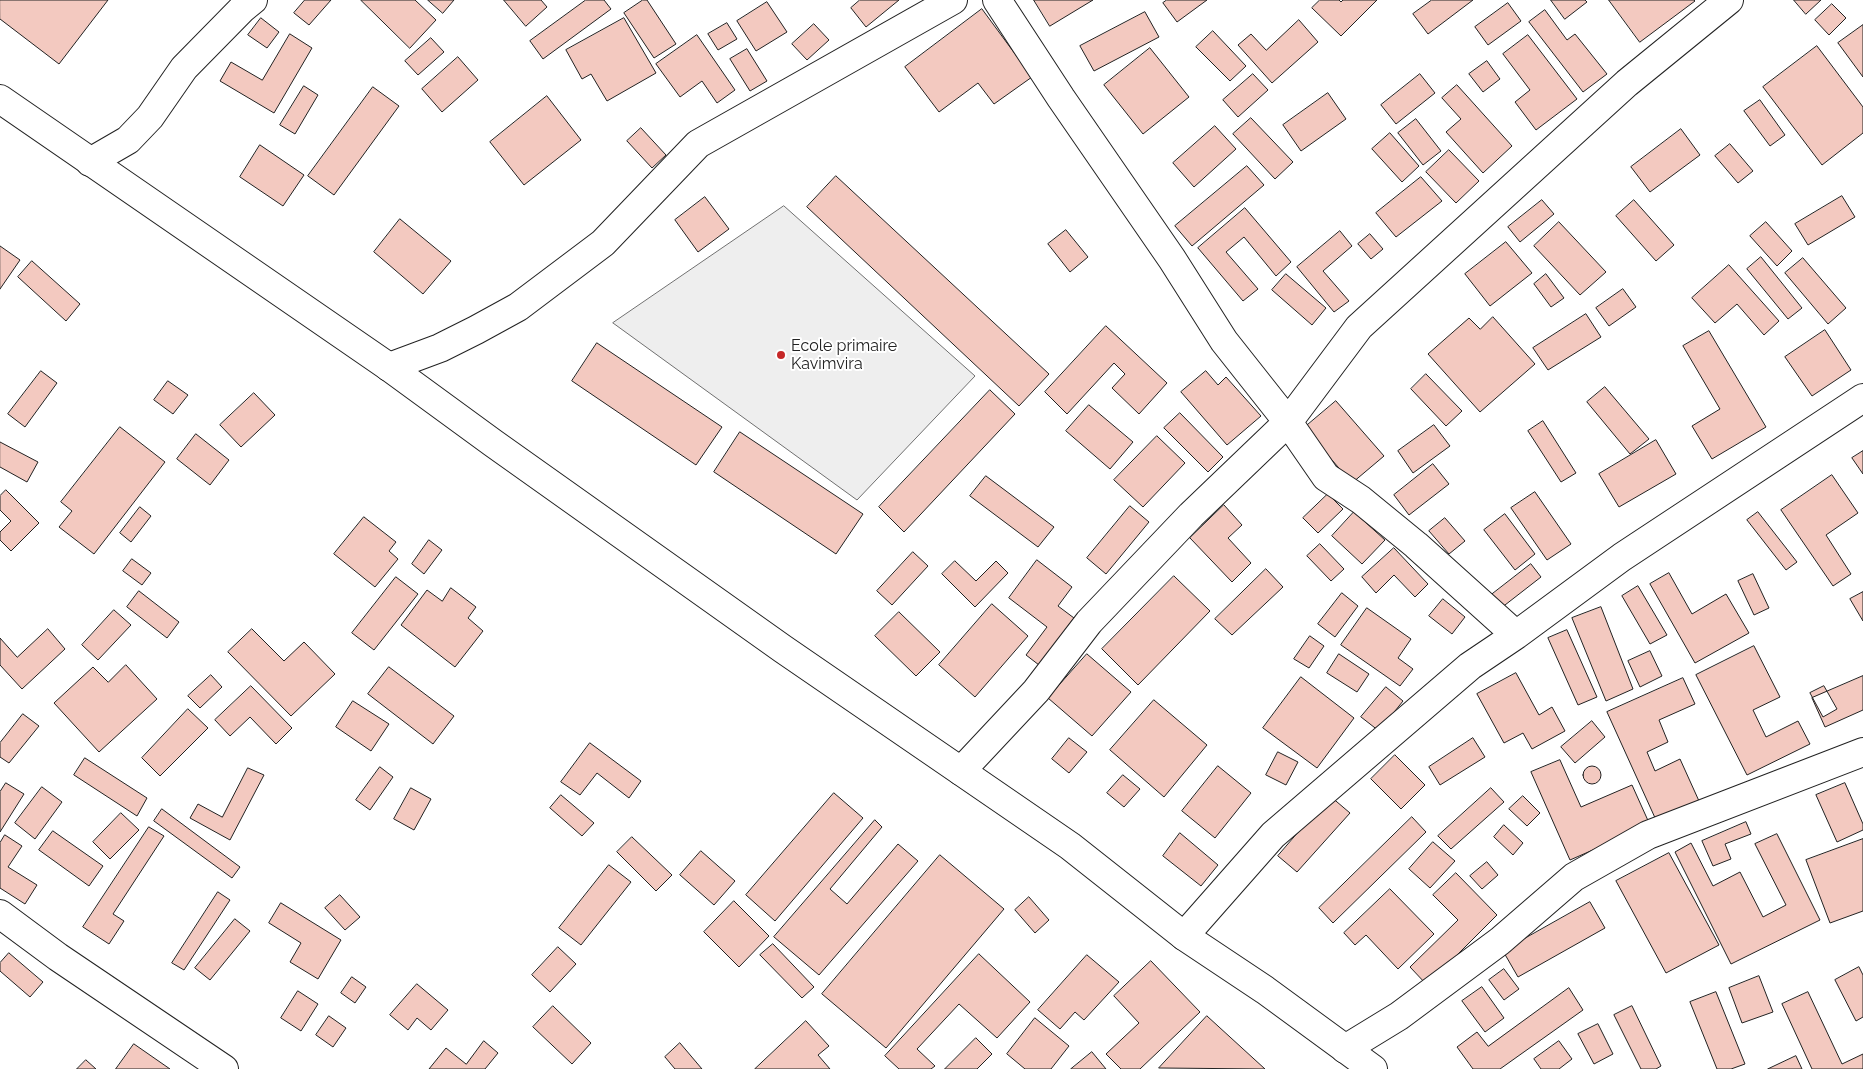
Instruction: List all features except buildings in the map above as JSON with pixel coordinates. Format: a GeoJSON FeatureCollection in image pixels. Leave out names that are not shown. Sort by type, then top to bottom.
{"type":"FeatureCollection","features":[{"type":"Feature","properties":{"kind":"main road"},"geometry":{"type":"LineString","coordinates":[[90,162],[128,140],[150,117],[184,68],[253,0]]}},
{"type":"Feature","properties":{"kind":"main road"},"geometry":{"type":"LineString","coordinates":[[389,367],[440,348],[518,307],[603,243],[698,144],[953,0]]}},
{"type":"Feature","properties":{"kind":"main road"},"geometry":{"type":"LineString","coordinates":[[997,0],[1066,106],[1172,259],[1224,341],[1288,422],[1326,478],[1362,500],[1416,544],[1516,635]]}},
{"type":"Feature","properties":{"kind":"main road"},"geometry":{"type":"LineString","coordinates":[[961,771],[1036,691],[1089,622],[1192,515],[1288,422],[1358,327],[1627,83],[1730,0]]}},
{"type":"Feature","properties":{"kind":"main road"},"geometry":{"type":"LineString","coordinates":[[0,99],[389,367],[492,443],[767,637],[1070,846],[1184,936],[1265,990],[1373,1069]]}},
{"type":"Feature","properties":{"kind":"main road"},"geometry":{"type":"LineString","coordinates":[[1184,936],[1274,835],[1470,666],[1516,635],[1622,557],[1863,398]]}},
{"type":"Feature","properties":{"kind":"main road"},"geometry":{"type":"LineString","coordinates":[[1345,1049],[1400,1016],[1500,941],[1574,877],[1648,835],[1863,752]]}},
{"type":"Feature","properties":{"kind":"main road"},"geometry":{"type":"LineString","coordinates":[[0,914],[58,956],[224,1069]]}},
{"type":"Feature","properties":{"kind":"shaded area"},"geometry":{"type":"Polygon","coordinates":[[[784,206],[975,376],[857,500],[613,323],[784,206]]]}},
{"type":"Feature","properties":{"kind":"place","name":"Ecole primaire Kavimvira"},"geometry":{"type":"Point","coordinates":[781,355]}}]}
